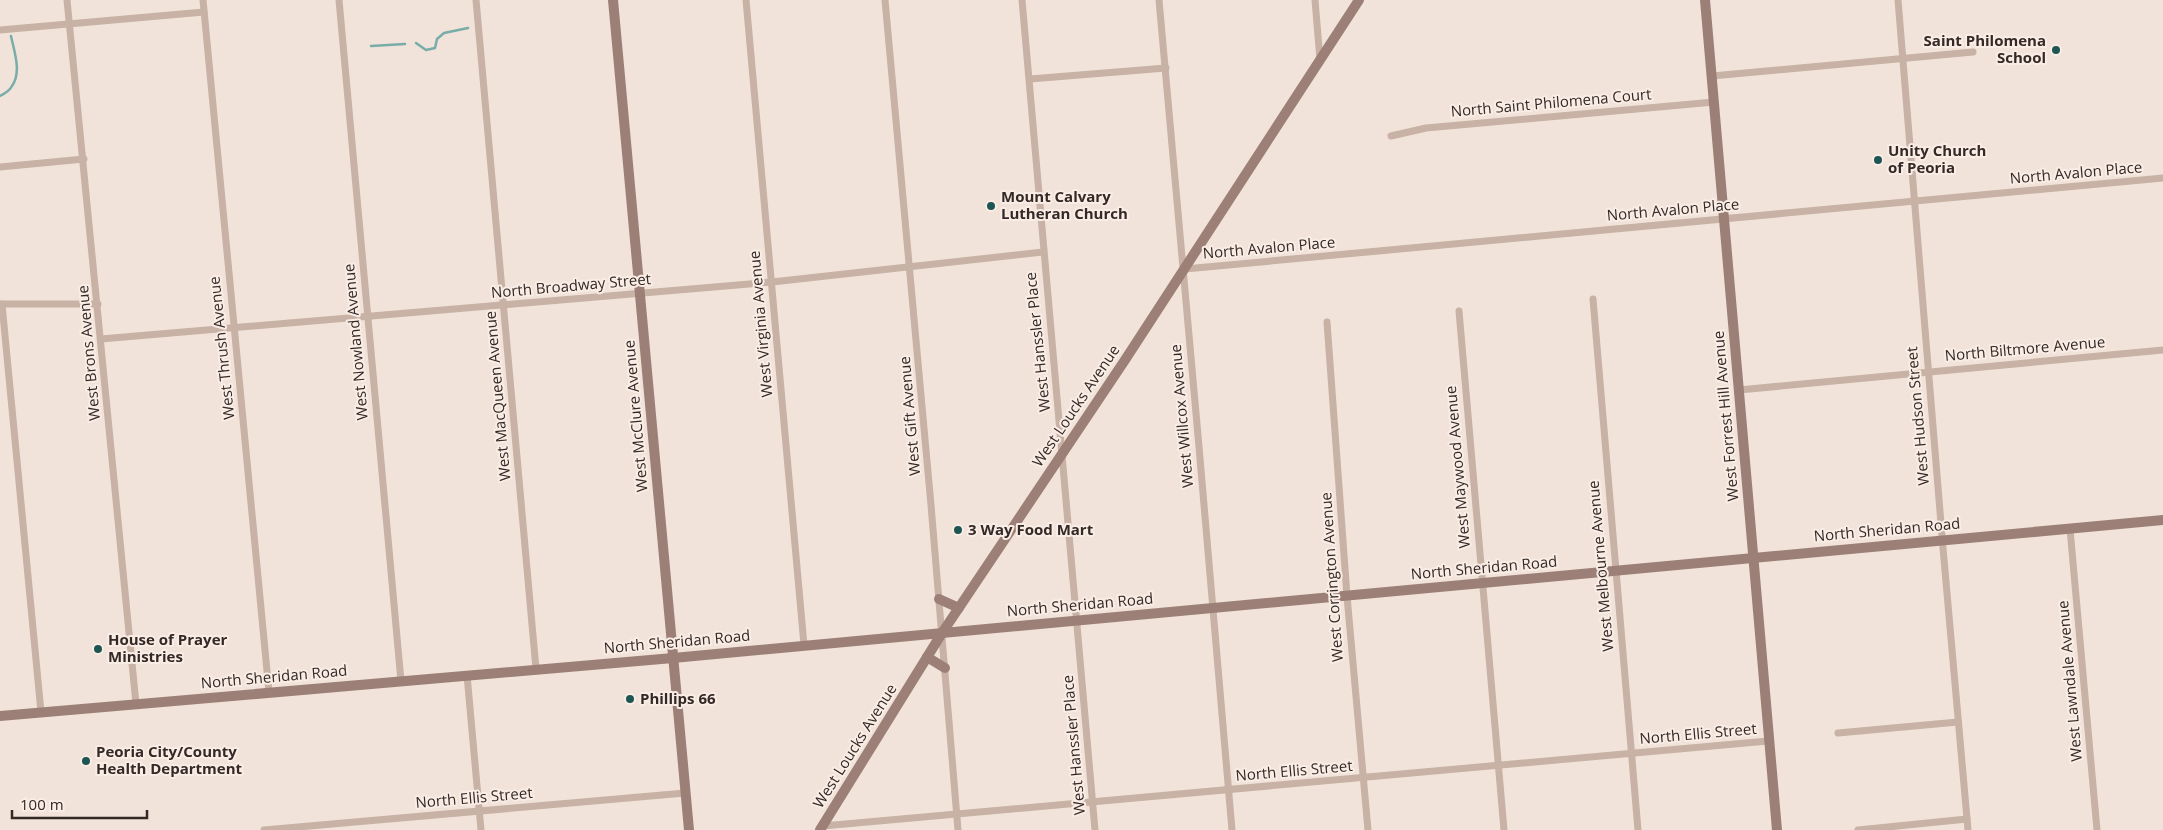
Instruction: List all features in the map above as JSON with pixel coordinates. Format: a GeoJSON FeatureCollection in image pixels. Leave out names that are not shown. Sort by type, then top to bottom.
{"type":"FeatureCollection","features":[{"type":"Feature","properties":{"kind":"main road","name":"West McClure Avenue"},"geometry":{"type":"LineString","coordinates":[[613,0],[689,830]]}},
{"type":"Feature","properties":{"kind":"main road","name":"West Loucks Avenue"},"geometry":{"type":"LineString","coordinates":[[822,828],[942,633],[1185,269],[1359,0]]}},
{"type":"Feature","properties":{"kind":"main road","name":"West Forrest Hill Avenue"},"geometry":{"type":"LineString","coordinates":[[1706,0],[1752,557],[1777,830]]}},
{"type":"Feature","properties":{"kind":"main road","name":"North Sheridan Road"},"geometry":{"type":"LineString","coordinates":[[0,716],[673,658],[2163,520]]}},
{"type":"Feature","properties":{"kind":"main road"},"geometry":{"type":"LineString","coordinates":[[939,599],[959,608]]}},
{"type":"Feature","properties":{"kind":"main road"},"geometry":{"type":"LineString","coordinates":[[927,657],[945,668]]}},
{"type":"Feature","properties":{"kind":"street","name":"West Brons Avenue"},"geometry":{"type":"LineString","coordinates":[[67,0],[136,704]]}},
{"type":"Feature","properties":{"kind":"street","name":"West Thrush Avenue"},"geometry":{"type":"LineString","coordinates":[[203,0],[269,692]]}},
{"type":"Feature","properties":{"kind":"street","name":"West Nowland Avenue"},"geometry":{"type":"LineString","coordinates":[[339,0],[401,681]]}},
{"type":"Feature","properties":{"kind":"street","name":"West MacQueen Avenue"},"geometry":{"type":"LineString","coordinates":[[476,0],[536,669]]}},
{"type":"Feature","properties":{"kind":"street","name":"West Virginia Avenue"},"geometry":{"type":"LineString","coordinates":[[746,0],[804,645]]}},
{"type":"Feature","properties":{"kind":"street","name":"West Gift Avenue"},"geometry":{"type":"LineString","coordinates":[[885,0],[910,266],[958,830]]}},
{"type":"Feature","properties":{"kind":"street","name":"West Hanssler Place"},"geometry":{"type":"LineString","coordinates":[[1022,0],[1095,830]]}},
{"type":"Feature","properties":{"kind":"street","name":"West Willcox Avenue"},"geometry":{"type":"LineString","coordinates":[[1159,0],[1185,269],[1232,830]]}},
{"type":"Feature","properties":{"kind":"street"},"geometry":{"type":"LineString","coordinates":[[1315,0],[1320,60]]}},
{"type":"Feature","properties":{"kind":"street","name":"West Hudson Street"},"geometry":{"type":"LineString","coordinates":[[1898,0],[1942,541],[1968,830]]}},
{"type":"Feature","properties":{"kind":"street"},"geometry":{"type":"LineString","coordinates":[[0,30],[204,12]]}},
{"type":"Feature","properties":{"kind":"street"},"geometry":{"type":"LineString","coordinates":[[1712,76],[1903,60],[1973,52]]}},
{"type":"Feature","properties":{"kind":"street"},"geometry":{"type":"LineString","coordinates":[[1030,79],[1166,68]]}},
{"type":"Feature","properties":{"kind":"street","name":"North Saint Philomena Court"},"geometry":{"type":"LineString","coordinates":[[1391,136],[1433,128],[1714,102]]}},
{"type":"Feature","properties":{"kind":"street"},"geometry":{"type":"LineString","coordinates":[[0,166],[84,159]]}},
{"type":"Feature","properties":{"kind":"street","name":"North Avalon Place"},"geometry":{"type":"LineString","coordinates":[[1185,269],[2163,178]]}},
{"type":"Feature","properties":{"kind":"street","name":"North Broadway Street"},"geometry":{"type":"LineString","coordinates":[[101,339],[234,330],[772,282],[1043,252]]}},
{"type":"Feature","properties":{"kind":"street","name":"West Melbourne Avenue"},"geometry":{"type":"LineString","coordinates":[[1593,299],[1638,830]]}},
{"type":"Feature","properties":{"kind":"street"},"geometry":{"type":"LineString","coordinates":[[41,712],[1,304],[26,303],[52,306],[98,304]]}},
{"type":"Feature","properties":{"kind":"street","name":"West Maywood Avenue"},"geometry":{"type":"LineString","coordinates":[[1459,311],[1504,830]]}},
{"type":"Feature","properties":{"kind":"street","name":"West Corrington Avenue"},"geometry":{"type":"LineString","coordinates":[[1327,322],[1347,596],[1368,830]]}},
{"type":"Feature","properties":{"kind":"street","name":"North Biltmore Avenue"},"geometry":{"type":"LineString","coordinates":[[1739,390],[2163,350]]}},
{"type":"Feature","properties":{"kind":"street","name":"West Lawndale Avenue"},"geometry":{"type":"LineString","coordinates":[[2070,529],[2097,830]]}},
{"type":"Feature","properties":{"kind":"street"},"geometry":{"type":"LineString","coordinates":[[467,675],[482,830]]}},
{"type":"Feature","properties":{"kind":"street"},"geometry":{"type":"LineString","coordinates":[[1838,733],[1958,722]]}},
{"type":"Feature","properties":{"kind":"street","name":"North Ellis Street"},"geometry":{"type":"LineString","coordinates":[[822,828],[1768,741]]}},
{"type":"Feature","properties":{"kind":"street","name":"North Ellis Street"},"geometry":{"type":"LineString","coordinates":[[264,830],[685,794]]}},
{"type":"Feature","properties":{"kind":"street"},"geometry":{"type":"LineString","coordinates":[[1858,830],[1967,819]]}},
{"type":"Feature","properties":{"kind":"waterway"},"geometry":{"type":"LineString","coordinates":[[416,43],[426,50],[435,48],[437,39],[444,33],[468,28]]}},
{"type":"Feature","properties":{"kind":"waterway"},"geometry":{"type":"LineString","coordinates":[[0,96],[7,92],[15,80],[17,68],[11,36]]}},
{"type":"Feature","properties":{"kind":"waterway"},"geometry":{"type":"LineString","coordinates":[[371,46],[405,44]]}},
{"type":"Feature","properties":{"kind":"place","name":"Saint Philomena School"},"geometry":{"type":"Point","coordinates":[2056,50]}},
{"type":"Feature","properties":{"kind":"place","name":"Unity Church of Peoria"},"geometry":{"type":"Point","coordinates":[1878,160]}},
{"type":"Feature","properties":{"kind":"place","name":"Mount Calvary Lutheran Church"},"geometry":{"type":"Point","coordinates":[991,206]}},
{"type":"Feature","properties":{"kind":"place","name":"3 Way Food Mart"},"geometry":{"type":"Point","coordinates":[958,530]}},
{"type":"Feature","properties":{"kind":"place","name":"House of Prayer Ministries"},"geometry":{"type":"Point","coordinates":[98,649]}},
{"type":"Feature","properties":{"kind":"place","name":"Phillips 66"},"geometry":{"type":"Point","coordinates":[630,699]}},
{"type":"Feature","properties":{"kind":"place","name":"Peoria City/County Health Department"},"geometry":{"type":"Point","coordinates":[86,761]}}]}
